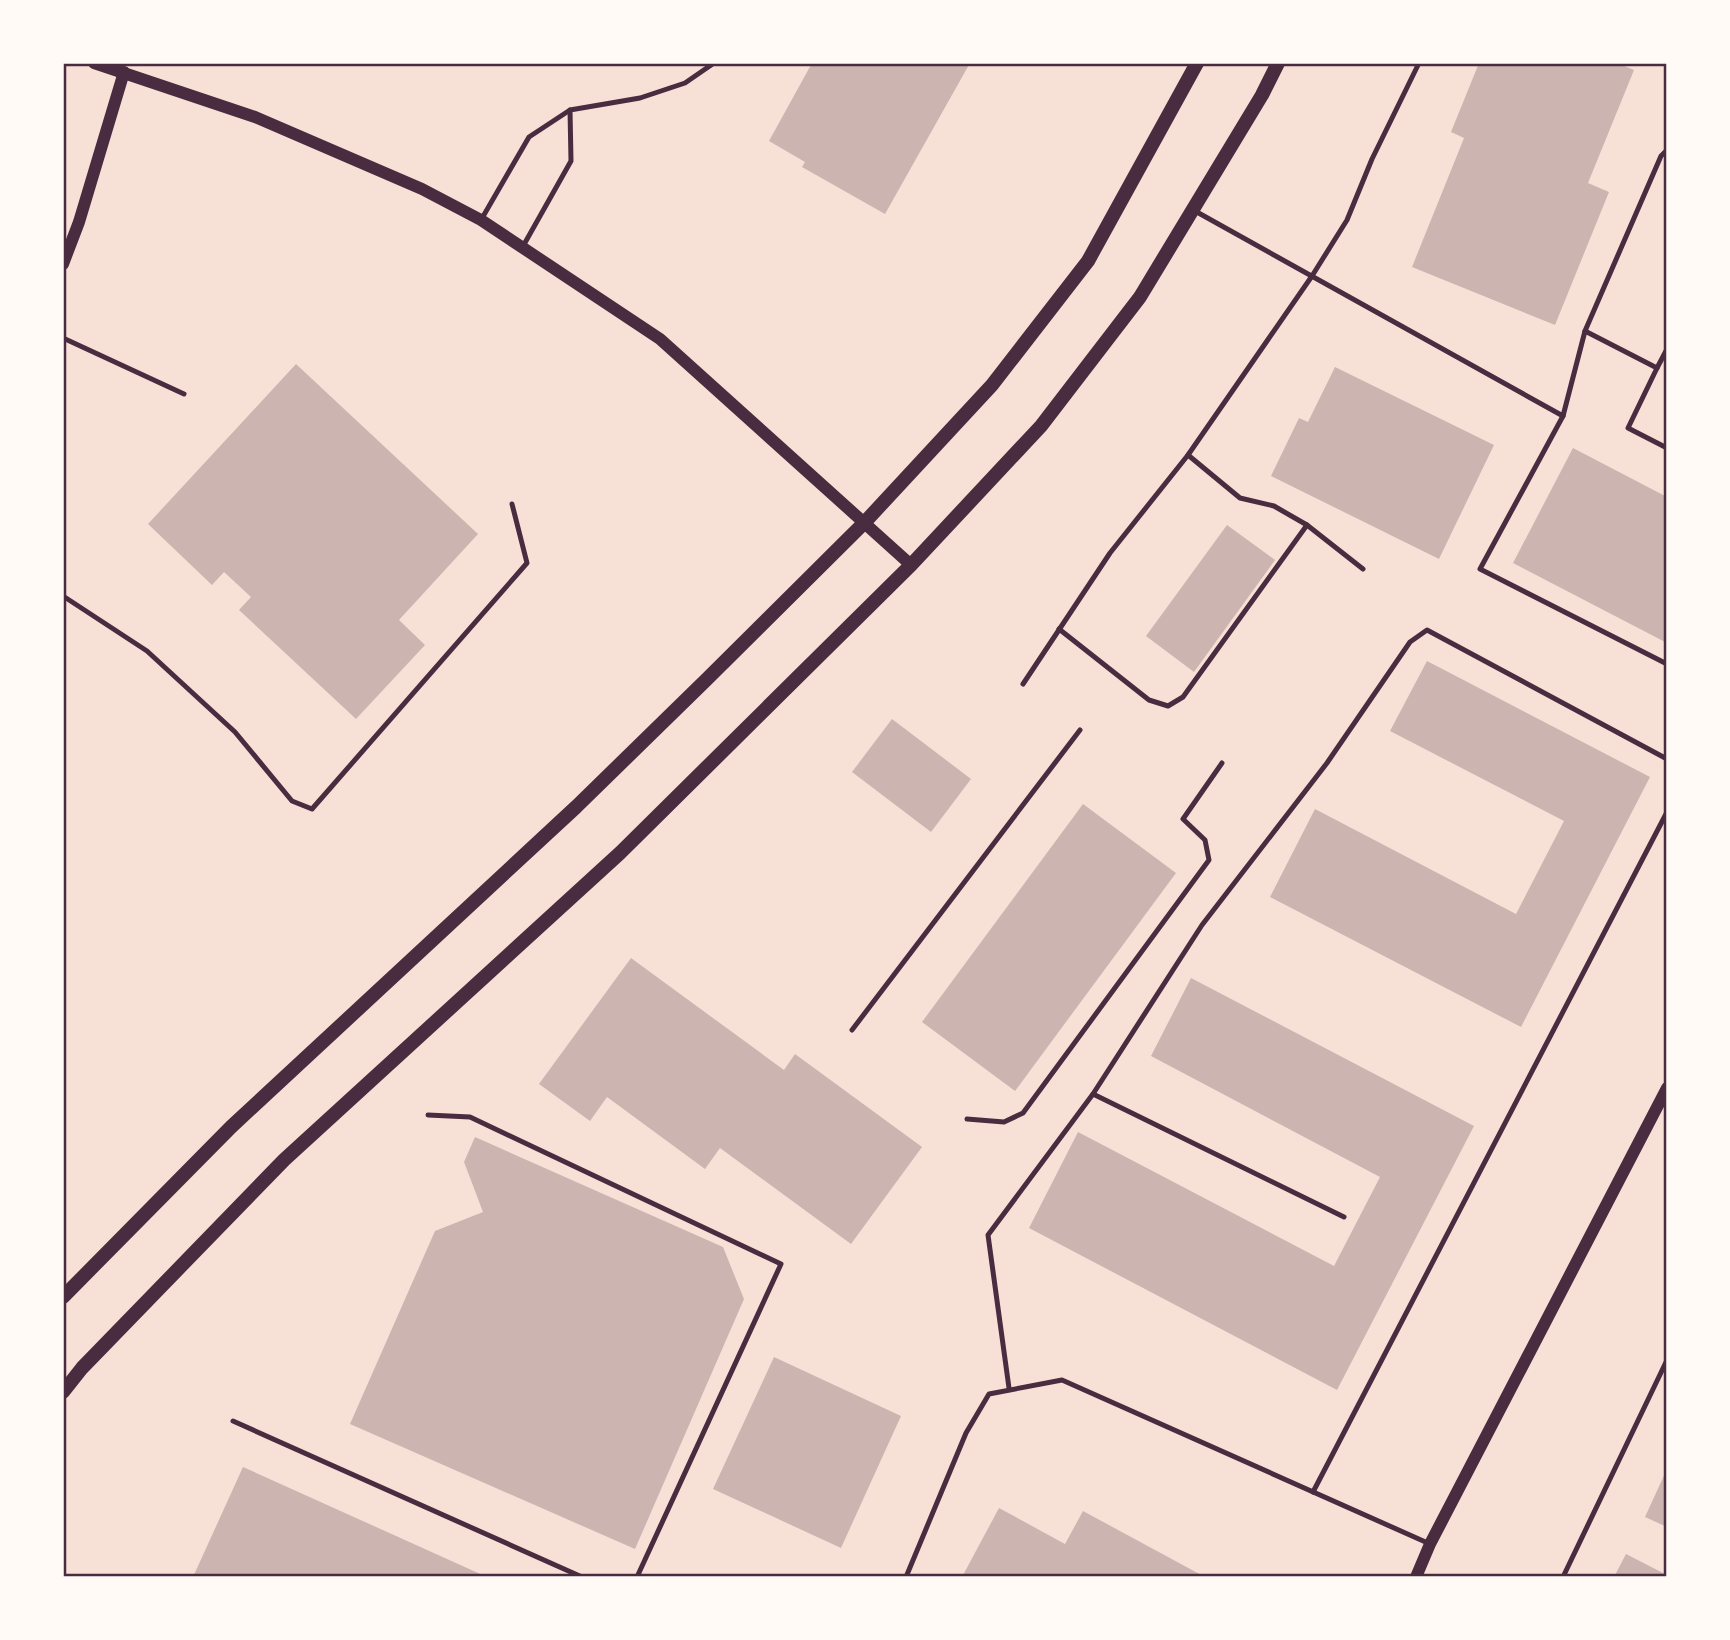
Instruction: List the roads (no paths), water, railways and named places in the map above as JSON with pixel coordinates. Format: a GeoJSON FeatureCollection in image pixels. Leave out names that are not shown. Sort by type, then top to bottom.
{"type":"FeatureCollection","features":[{"type":"Feature","properties":{"kind":"main road"},"geometry":{"type":"LineString","coordinates":[[63,1297],[231,1127],[576,807],[865,522],[992,385],[1088,261],[1197,63]]}},
{"type":"Feature","properties":{"kind":"main road"},"geometry":{"type":"LineString","coordinates":[[63,1392],[82,1368],[284,1160],[620,853],[911,565],[1041,426],[1140,297],[1262,95],[1278,63]]}},
{"type":"Feature","properties":{"kind":"street"},"geometry":{"type":"LineString","coordinates":[[94,63],[255,117],[422,189],[481,220],[660,339],[911,565]]}},
{"type":"Feature","properties":{"kind":"street"},"geometry":{"type":"LineString","coordinates":[[63,264],[79,222],[124,72]]}},
{"type":"Feature","properties":{"kind":"street"},"geometry":{"type":"LineString","coordinates":[[1416,1577],[1430,1544],[1667,1088]]}},
{"type":"Feature","properties":{"kind":"lane"},"geometry":{"type":"LineString","coordinates":[[481,220],[529,137],[570,110],[651,94],[685,83],[714,63]]}},
{"type":"Feature","properties":{"kind":"lane"},"geometry":{"type":"LineString","coordinates":[[1023,684],[1110,553],[1188,455],[1312,276],[1347,220],[1372,159],[1419,63]]}},
{"type":"Feature","properties":{"kind":"lane"},"geometry":{"type":"LineString","coordinates":[[522,247],[571,161],[570,110]]}},
{"type":"Feature","properties":{"kind":"lane"},"geometry":{"type":"LineString","coordinates":[[1667,150],[1661,156],[1585,331],[1563,416],[1480,569],[1667,664]]}},
{"type":"Feature","properties":{"kind":"lane"},"geometry":{"type":"LineString","coordinates":[[1193,209],[1563,416]]}},
{"type":"Feature","properties":{"kind":"lane"},"geometry":{"type":"LineString","coordinates":[[1585,331],[1657,368]]}},
{"type":"Feature","properties":{"kind":"lane"},"geometry":{"type":"LineString","coordinates":[[63,338],[184,394]]}},
{"type":"Feature","properties":{"kind":"lane"},"geometry":{"type":"LineString","coordinates":[[1667,349],[1628,428],[1667,448]]}},
{"type":"Feature","properties":{"kind":"lane"},"geometry":{"type":"LineString","coordinates":[[1188,455],[1240,498],[1274,506],[1307,525],[1363,569]]}},
{"type":"Feature","properties":{"kind":"lane"},"geometry":{"type":"LineString","coordinates":[[63,597],[147,651],[235,732],[292,801],[312,809],[527,563],[512,504]]}},
{"type":"Feature","properties":{"kind":"lane"},"geometry":{"type":"LineString","coordinates":[[1059,629],[1149,700],[1168,706],[1184,697],[1307,525]]}},
{"type":"Feature","properties":{"kind":"lane"},"geometry":{"type":"LineString","coordinates":[[1009,1388],[988,1234],[1093,1094],[1202,925],[1327,763],[1410,642],[1427,629],[1667,759]]}},
{"type":"Feature","properties":{"kind":"lane"},"geometry":{"type":"LineString","coordinates":[[852,1030],[1080,730]]}},
{"type":"Feature","properties":{"kind":"lane"},"geometry":{"type":"LineString","coordinates":[[967,1119],[1004,1122],[1023,1114],[1209,860],[1205,840],[1183,819],[1222,763]]}},
{"type":"Feature","properties":{"kind":"lane"},"geometry":{"type":"LineString","coordinates":[[1313,1492],[1667,812]]}},
{"type":"Feature","properties":{"kind":"lane"},"geometry":{"type":"LineString","coordinates":[[1093,1094],[1344,1217]]}},
{"type":"Feature","properties":{"kind":"lane"},"geometry":{"type":"LineString","coordinates":[[428,1115],[470,1117],[781,1264],[638,1577]]}},
{"type":"Feature","properties":{"kind":"lane"},"geometry":{"type":"LineString","coordinates":[[1563,1577],[1667,1360]]}},
{"type":"Feature","properties":{"kind":"lane"},"geometry":{"type":"LineString","coordinates":[[906,1577],[966,1433],[989,1394],[1009,1388],[1062,1380],[1430,1544]]}},
{"type":"Feature","properties":{"kind":"lane"},"geometry":{"type":"LineString","coordinates":[[233,1421],[582,1577]]}}]}
